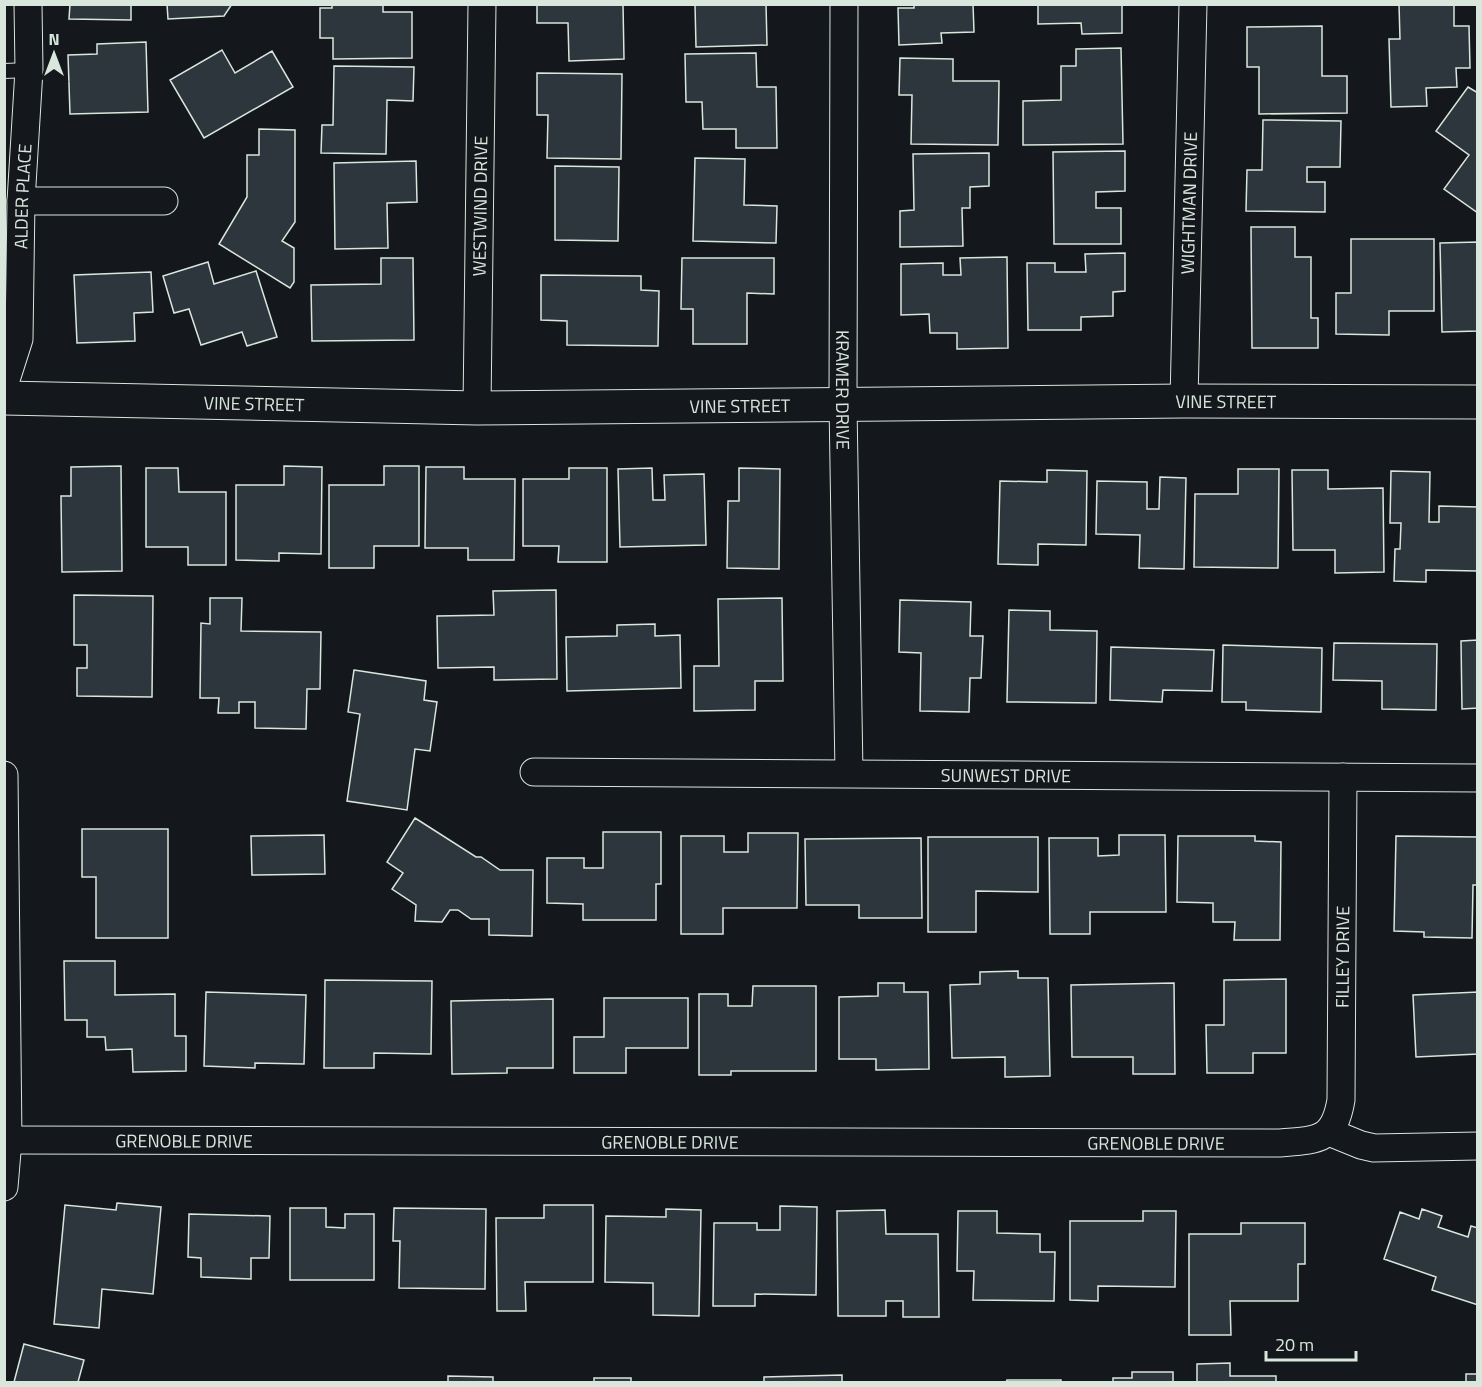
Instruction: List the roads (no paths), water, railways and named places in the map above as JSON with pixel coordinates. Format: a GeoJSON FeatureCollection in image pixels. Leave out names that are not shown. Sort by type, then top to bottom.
{"type":"FeatureCollection","features":[{"type":"Feature","properties":{"kind":"street","name":"ALDER PLACE"},"geometry":{"type":"LineString","coordinates":[[4,386],[19,339],[21,201],[17,70],[28,4]]}},
{"type":"Feature","properties":{"kind":"street","name":"WESTWIND DRIVE"},"geometry":{"type":"LineString","coordinates":[[477,408],[482,4]]}},
{"type":"Feature","properties":{"kind":"street","name":"KRAMER DRIVE"},"geometry":{"type":"LineString","coordinates":[[844,4],[843,404],[849,773]]}},
{"type":"Feature","properties":{"kind":"street","name":"WIGHTMAN DRIVE"},"geometry":{"type":"LineString","coordinates":[[1184,401],[1193,4]]}},
{"type":"Feature","properties":{"kind":"street"},"geometry":{"type":"LineString","coordinates":[[21,201],[164,201]]}},
{"type":"Feature","properties":{"kind":"street","name":"VINE STREET"},"geometry":{"type":"LineString","coordinates":[[4,398],[477,408],[1184,401],[1478,402]]}},
{"type":"Feature","properties":{"kind":"street","name":"SUNWEST DRIVE"},"geometry":{"type":"LineString","coordinates":[[534,772],[1478,778]]}},
{"type":"Feature","properties":{"kind":"street"},"geometry":{"type":"LineString","coordinates":[[4,775],[6,1140],[4,1188]]}},
{"type":"Feature","properties":{"kind":"street","name":"FILLEY DRIVE"},"geometry":{"type":"LineString","coordinates":[[1329,1132],[1338,1117],[1342,1079],[1343,777]]}},
{"type":"Feature","properties":{"kind":"street"},"geometry":{"type":"LineString","coordinates":[[1329,1132],[1374,1148],[1478,1146]]}},
{"type":"Feature","properties":{"kind":"street","name":"GRENOBLE DRIVE"},"geometry":{"type":"LineString","coordinates":[[6,1140],[1280,1143],[1311,1140],[1329,1132]]}}]}
